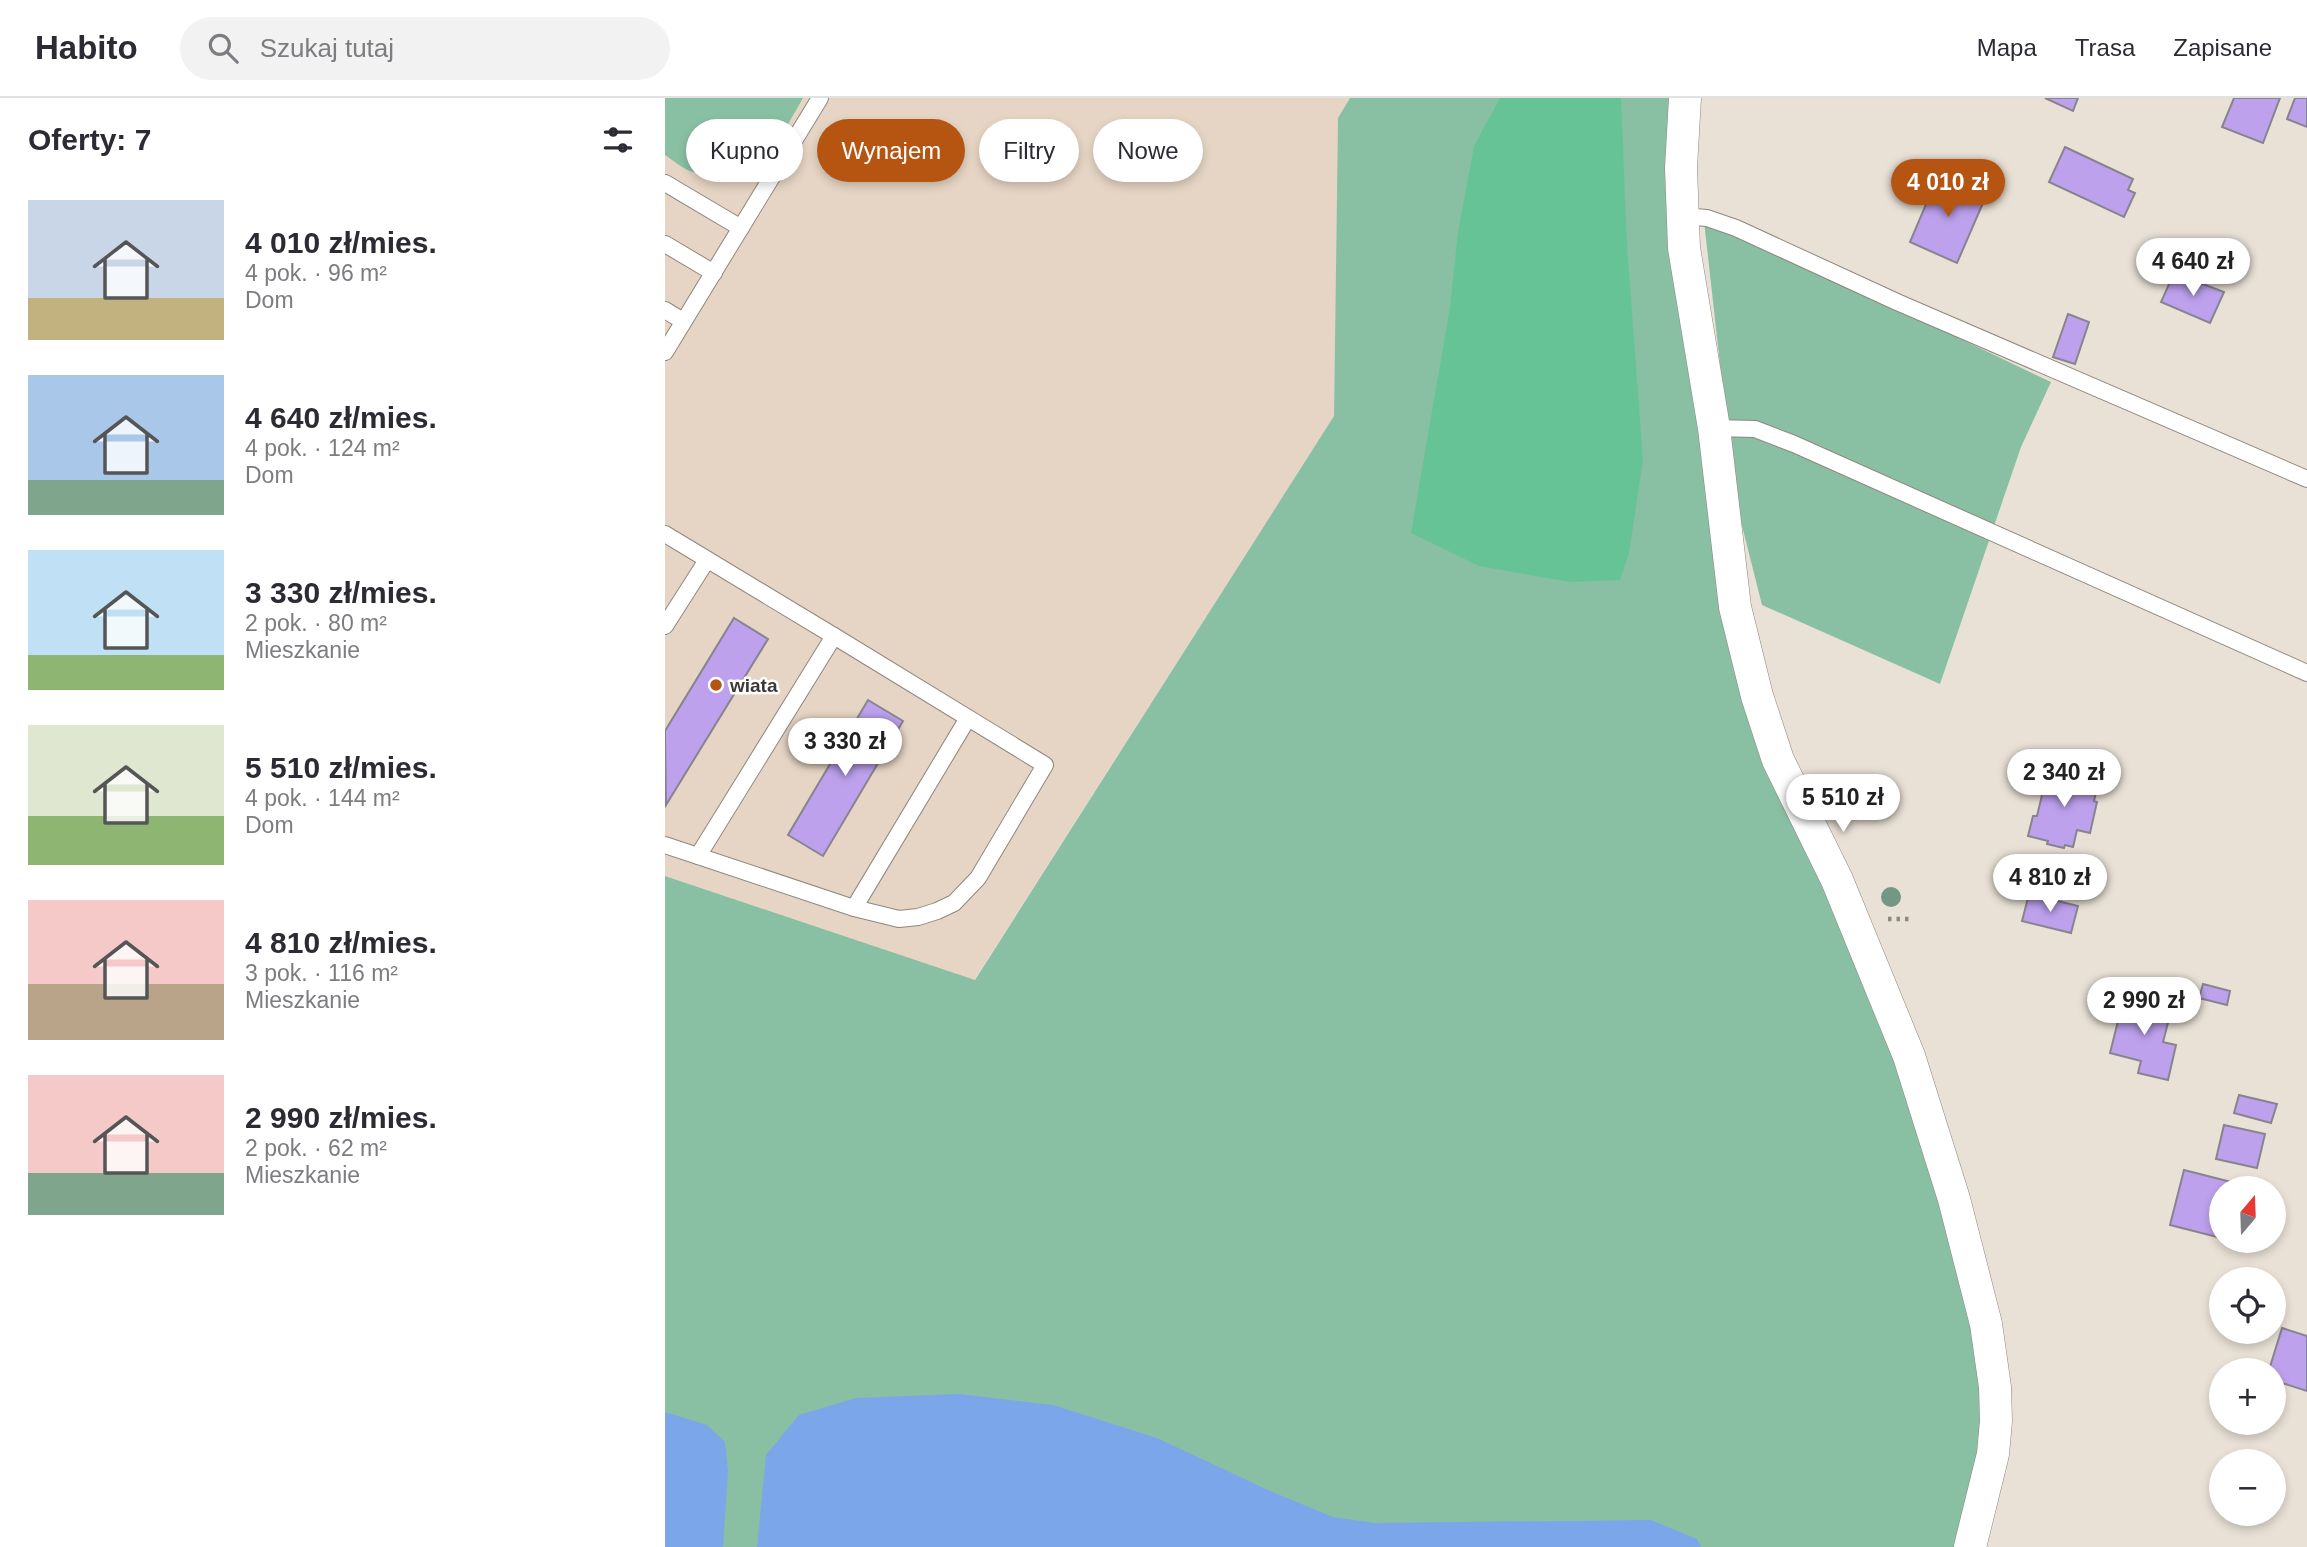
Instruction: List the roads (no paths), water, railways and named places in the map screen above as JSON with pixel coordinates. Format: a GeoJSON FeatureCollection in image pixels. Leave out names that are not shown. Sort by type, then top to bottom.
{"type":"FeatureCollection","features":[{"type":"Feature","properties":{"kind":"street"},"geometry":{"type":"LineString","coordinates":[[1685,98],[1681,167],[1684,248],[1714,428],[1735,607],[1757,696],[1778,760],[1837,880],[1909,1056],[1954,1199],[1986,1324],[1995,1387],[1996,1420],[1993,1454],[1970,1547]]}},
{"type":"Feature","properties":{"kind":"lane"},"geometry":{"type":"LineString","coordinates":[[665,352],[820,98]]}},
{"type":"Feature","properties":{"kind":"lane"},"geometry":{"type":"LineString","coordinates":[[665,183],[741,228]]}},
{"type":"Feature","properties":{"kind":"lane"},"geometry":{"type":"LineString","coordinates":[[1683,216],[1707,218],[1736,228],[1897,302],[2307,479]]}},
{"type":"Feature","properties":{"kind":"lane"},"geometry":{"type":"LineString","coordinates":[[665,244],[714,273]]}},
{"type":"Feature","properties":{"kind":"lane"},"geometry":{"type":"LineString","coordinates":[[665,310],[683,321]]}},
{"type":"Feature","properties":{"kind":"lane"},"geometry":{"type":"LineString","coordinates":[[1714,428],[1755,429],[1794,444],[2307,673]]}},
{"type":"Feature","properties":{"kind":"lane"},"geometry":{"type":"LineString","coordinates":[[665,534],[1045,765],[978,878],[954,903],[918,917],[899,919],[854,908],[665,845]]}},
{"type":"Feature","properties":{"kind":"lane"},"geometry":{"type":"LineString","coordinates":[[665,626],[707,560]]}},
{"type":"Feature","properties":{"kind":"lane"},"geometry":{"type":"LineString","coordinates":[[698,856],[834,636]]}},
{"type":"Feature","properties":{"kind":"lane"},"geometry":{"type":"LineString","coordinates":[[854,908],[968,718]]}},
{"type":"Feature","properties":{"kind":"water"},"geometry":{"type":"Polygon","coordinates":[[[959,1394],[1053,1405],[1157,1438],[1333,1517],[1374,1523],[1651,1520],[1697,1539],[1701,1547],[757,1547],[766,1455],[799,1415],[856,1398],[959,1394]]]}},
{"type":"Feature","properties":{"kind":"water"},"geometry":{"type":"Polygon","coordinates":[[[665,1412],[707,1425],[725,1442],[728,1471],[723,1547],[665,1547],[665,1412]]]}},
{"type":"Feature","properties":{"kind":"place","name":"wiata"},"geometry":{"type":"Point","coordinates":[716,685]}}]}
